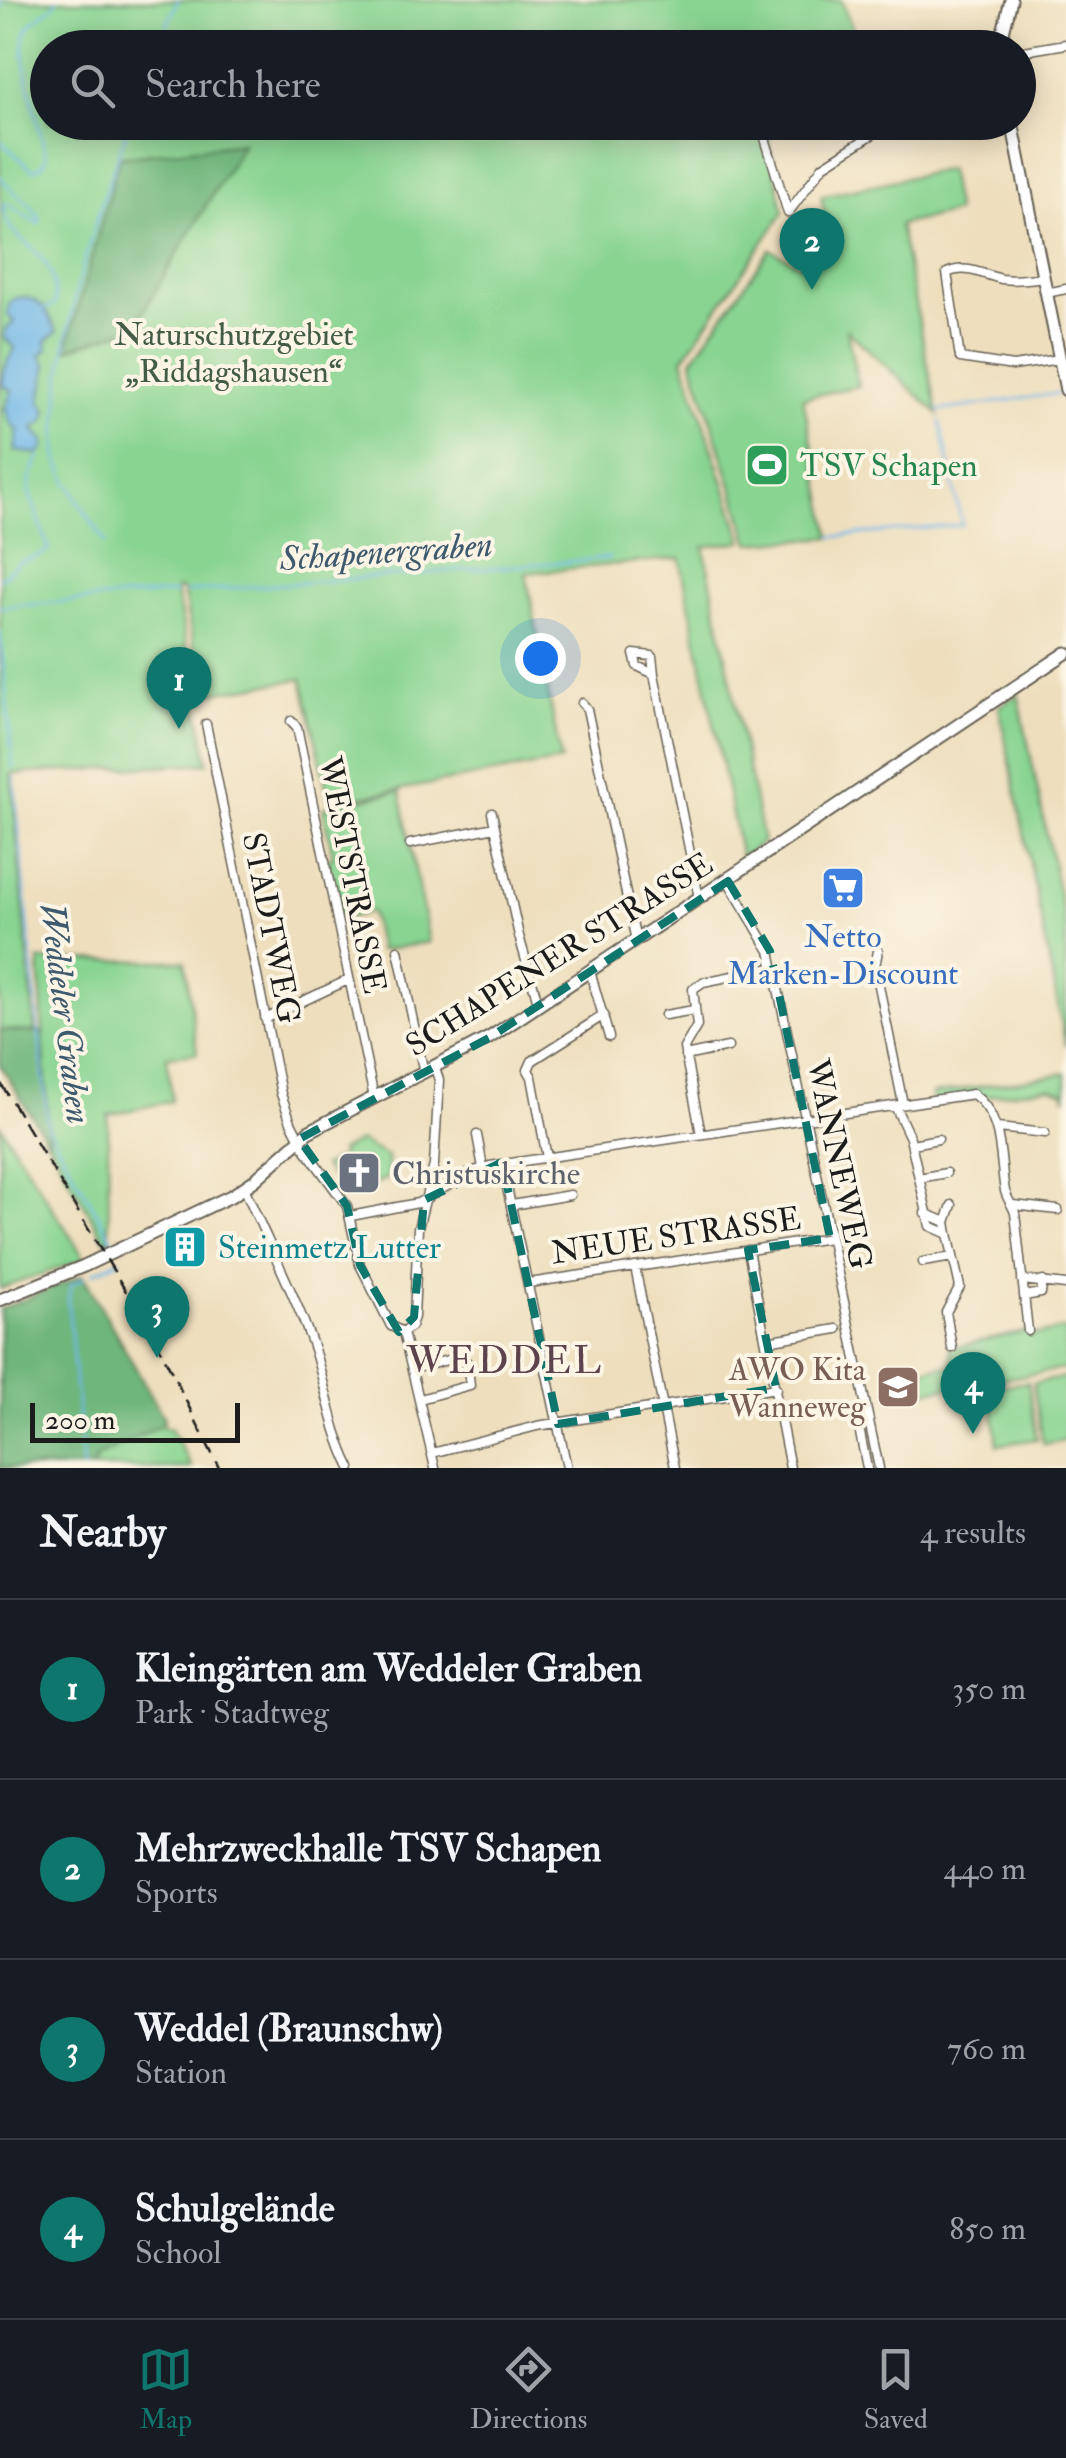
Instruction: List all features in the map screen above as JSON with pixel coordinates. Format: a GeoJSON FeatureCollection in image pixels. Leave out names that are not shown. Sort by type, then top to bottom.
{"type":"FeatureCollection","features":[{"type":"Feature","properties":{"kind":"street"},"geometry":{"type":"LineString","coordinates":[[1003,30],[1010,0]]}},
{"type":"Feature","properties":{"kind":"street"},"geometry":{"type":"LineString","coordinates":[[1036,49],[1066,44]]}},
{"type":"Feature","properties":{"kind":"street"},"geometry":{"type":"LineString","coordinates":[[766,140],[788,212],[823,166],[864,140]]}},
{"type":"Feature","properties":{"kind":"street"},"geometry":{"type":"LineString","coordinates":[[1016,140],[1066,390]]}},
{"type":"Feature","properties":{"kind":"street"},"geometry":{"type":"LineString","coordinates":[[1044,277],[1007,280],[972,270],[955,269],[947,273],[960,358],[1014,366],[1060,359]]}},
{"type":"Feature","properties":{"kind":"street"},"geometry":{"type":"LineString","coordinates":[[1046,293],[1066,289]]}},
{"type":"Feature","properties":{"kind":"street","name":"SCHAPENER STRASSE"},"geometry":{"type":"LineString","coordinates":[[0,1300],[239,1191],[319,1125],[474,1048],[1066,653]]}},
{"type":"Feature","properties":{"kind":"street"},"geometry":{"type":"LineString","coordinates":[[654,674],[702,898]]}},
{"type":"Feature","properties":{"kind":"street"},"geometry":{"type":"LineString","coordinates":[[582,703],[587,709],[636,941]]}},
{"type":"Feature","properties":{"kind":"street","name":"WESTSTRASSE"},"geometry":{"type":"LineString","coordinates":[[291,722],[297,727],[374,1098]]}},
{"type":"Feature","properties":{"kind":"street","name":"STADTWEG"},"geometry":{"type":"LineString","coordinates":[[206,724],[278,1084],[299,1139],[343,1198],[351,1216]]}},
{"type":"Feature","properties":{"kind":"street"},"geometry":{"type":"LineString","coordinates":[[492,813],[539,1006]]}},
{"type":"Feature","properties":{"kind":"street"},"geometry":{"type":"LineString","coordinates":[[410,844],[495,827]]}},
{"type":"Feature","properties":{"kind":"street","name":"WANNEWEG"},"geometry":{"type":"LineString","coordinates":[[728,881],[765,938],[774,968],[878,1468]]}},
{"type":"Feature","properties":{"kind":"street"},"geometry":{"type":"LineString","coordinates":[[398,950],[430,1070],[439,1080],[434,1165],[418,1228],[414,1317],[404,1332]]}},
{"type":"Feature","properties":{"kind":"street"},"geometry":{"type":"LineString","coordinates":[[878,951],[876,966],[898,1105],[912,1144],[930,1226],[948,1234]]}},
{"type":"Feature","properties":{"kind":"street"},"geometry":{"type":"LineString","coordinates":[[701,1134],[684,1048],[697,1026],[691,994],[698,984],[774,968]]}},
{"type":"Feature","properties":{"kind":"street"},"geometry":{"type":"LineString","coordinates":[[590,971],[609,1037]]}},
{"type":"Feature","properties":{"kind":"street"},"geometry":{"type":"LineString","coordinates":[[265,1019],[348,980]]}},
{"type":"Feature","properties":{"kind":"street"},"geometry":{"type":"LineString","coordinates":[[665,1015],[694,1010]]}},
{"type":"Feature","properties":{"kind":"street"},"geometry":{"type":"LineString","coordinates":[[547,1158],[528,1070],[532,1061],[604,1015]]}},
{"type":"Feature","properties":{"kind":"street"},"geometry":{"type":"LineString","coordinates":[[685,1056],[728,1047]]}},
{"type":"Feature","properties":{"kind":"street"},"geometry":{"type":"LineString","coordinates":[[404,1332],[392,1326],[360,1266],[351,1216],[424,1200],[483,1168],[502,1164],[973,1094],[997,1128],[1006,1198],[1013,1206],[1028,1332]]}},
{"type":"Feature","properties":{"kind":"street"},"geometry":{"type":"LineString","coordinates":[[997,1128],[1045,1133]]}},
{"type":"Feature","properties":{"kind":"street"},"geometry":{"type":"LineString","coordinates":[[477,1135],[483,1168]]}},
{"type":"Feature","properties":{"kind":"street"},"geometry":{"type":"LineString","coordinates":[[912,1144],[938,1139]]}},
{"type":"Feature","properties":{"kind":"street"},"geometry":{"type":"LineString","coordinates":[[502,1164],[567,1468]]}},
{"type":"Feature","properties":{"kind":"street"},"geometry":{"type":"LineString","coordinates":[[919,1178],[946,1172]]}},
{"type":"Feature","properties":{"kind":"street"},"geometry":{"type":"LineString","coordinates":[[239,1191],[304,1323],[351,1468]]}},
{"type":"Feature","properties":{"kind":"street"},"geometry":{"type":"LineString","coordinates":[[512,1206],[570,1196]]}},
{"type":"Feature","properties":{"kind":"street"},"geometry":{"type":"LineString","coordinates":[[952,1205],[946,1222],[960,1287],[946,1312],[952,1348]]}},
{"type":"Feature","properties":{"kind":"street"},"geometry":{"type":"LineString","coordinates":[[1013,1206],[1058,1210]]}},
{"type":"Feature","properties":{"kind":"street"},"geometry":{"type":"LineString","coordinates":[[926,1213],[946,1222]]}},
{"type":"Feature","properties":{"kind":"street","name":"NEUE STRASSE"},"geometry":{"type":"LineString","coordinates":[[528,1282],[830,1238]]}},
{"type":"Feature","properties":{"kind":"street"},"geometry":{"type":"LineString","coordinates":[[748,1250],[790,1468]]}},
{"type":"Feature","properties":{"kind":"street"},"geometry":{"type":"LineString","coordinates":[[923,1262],[953,1257]]}},
{"type":"Feature","properties":{"kind":"street"},"geometry":{"type":"LineString","coordinates":[[635,1267],[675,1468]]}},
{"type":"Feature","properties":{"kind":"street"},"geometry":{"type":"LineString","coordinates":[[1022,1280],[1066,1284]]}},
{"type":"Feature","properties":{"kind":"street"},"geometry":{"type":"LineString","coordinates":[[1024,1296],[1041,1294],[1043,1281]]}},
{"type":"Feature","properties":{"kind":"street"},"geometry":{"type":"LineString","coordinates":[[767,1341],[837,1329]]}},
{"type":"Feature","properties":{"kind":"street"},"geometry":{"type":"LineString","coordinates":[[404,1332],[435,1468]]}},
{"type":"Feature","properties":{"kind":"street"},"geometry":{"type":"LineString","coordinates":[[412,1368],[459,1357],[467,1362],[470,1385],[420,1399]]}},
{"type":"Feature","properties":{"kind":"street"},"geometry":{"type":"LineString","coordinates":[[432,1453],[522,1429],[776,1388]]}},
{"type":"Feature","properties":{"kind":"street"},"geometry":{"type":"LineString","coordinates":[[860,1433],[867,1468]]}},
{"type":"Feature","properties":{"kind":"highlighted area"},"geometry":{"type":"Polygon","coordinates":[[[728,881],[770,951],[830,1238],[748,1250],[776,1388],[558,1424],[502,1162],[424,1200],[414,1317],[399,1332],[360,1265],[347,1206],[299,1139],[489,1038],[728,881]]]}},
{"type":"Feature","properties":{"kind":"green space","name":"Naturschutzgebiet „Riddagshausen“"},"geometry":{"type":"Polygon","coordinates":[[[0,0],[841,0],[853,30],[30,30],[30,140],[768,140],[784,212],[683,359],[743,541],[704,547],[763,842],[741,858],[680,558],[526,573],[561,761],[330,802],[302,679],[203,694],[183,590],[176,589],[208,763],[11,774],[35,1032],[0,1030],[0,0]]]}},
{"type":"Feature","properties":{"kind":"green space"},"geometry":{"type":"Polygon","coordinates":[[[243,143],[134,327],[66,350],[119,157],[243,143]]]}},
{"type":"Feature","properties":{"kind":"green space"},"geometry":{"type":"Polygon","coordinates":[[[948,169],[956,212],[899,225],[938,414],[847,330],[858,386],[803,398],[831,537],[750,543],[692,360],[770,249],[800,265],[826,224],[821,196],[948,169]]]}},
{"type":"Feature","properties":{"kind":"green space"},"geometry":{"type":"Polygon","coordinates":[[[1018,694],[1066,929],[1066,1046],[999,707],[1018,694]]]}},
{"type":"Feature","properties":{"kind":"green space"},"geometry":{"type":"Polygon","coordinates":[[[400,791],[429,942],[379,951],[371,912],[339,919],[327,859],[333,857],[323,808],[400,791]]]}},
{"type":"Feature","properties":{"kind":"green space"},"geometry":{"type":"Polygon","coordinates":[[[39,960],[185,961],[197,1053],[167,1056],[172,1101],[108,1115],[109,1247],[49,1144],[39,960]]]}},
{"type":"Feature","properties":{"kind":"green space"},"geometry":{"type":"Polygon","coordinates":[[[0,1030],[43,1033],[49,1144],[0,1065],[0,1030]]]}},
{"type":"Feature","properties":{"kind":"green space"},"geometry":{"type":"Polygon","coordinates":[[[1066,1073],[1066,1099],[1064,1092],[1049,1087],[933,1104],[932,1094],[1066,1073]]]}},
{"type":"Feature","properties":{"kind":"green space"},"geometry":{"type":"Polygon","coordinates":[[[0,1125],[85,1259],[0,1289],[0,1125]]]}},
{"type":"Feature","properties":{"kind":"green space"},"geometry":{"type":"Polygon","coordinates":[[[359,1141],[387,1156],[388,1178],[370,1186],[371,1193],[346,1197],[323,1166],[359,1141]]]}},
{"type":"Feature","properties":{"kind":"green space"},"geometry":{"type":"Polygon","coordinates":[[[83,1275],[164,1418],[163,1424],[97,1457],[92,1468],[0,1468],[0,1309],[83,1275]]]}},
{"type":"Feature","properties":{"kind":"green space"},"geometry":{"type":"Polygon","coordinates":[[[1066,1329],[1066,1369],[925,1391],[922,1369],[952,1365],[950,1348],[1029,1331],[1031,1336],[1066,1329]]]}},
{"type":"Feature","properties":{"kind":"green space"},"geometry":{"type":"Polygon","coordinates":[[[1066,1377],[1066,1440],[1043,1444],[1033,1383],[1066,1377]]]}},
{"type":"Feature","properties":{"kind":"green space"},"geometry":{"type":"Polygon","coordinates":[[[1028,1382],[1037,1439],[998,1445],[990,1387],[1028,1382]]]}},
{"type":"Feature","properties":{"kind":"green space"},"geometry":{"type":"Polygon","coordinates":[[[163,1424],[170,1427],[192,1468],[92,1468],[97,1457],[163,1424]]]}},
{"type":"Feature","properties":{"kind":"water"},"geometry":{"type":"Polygon","coordinates":[[[19,297],[39,304],[57,332],[46,341],[48,349],[40,356],[47,365],[41,402],[47,410],[45,421],[33,428],[44,441],[39,454],[15,451],[18,430],[5,409],[12,390],[2,386],[5,366],[15,348],[4,337],[14,322],[7,314],[10,302],[19,297]]]}},
{"type":"Feature","properties":{"kind":"waterway","name":"Weddeler Graben"},"geometry":{"type":"LineString","coordinates":[[0,9],[3,0]]}},
{"type":"Feature","properties":{"kind":"waterway"},"geometry":{"type":"LineString","coordinates":[[30,89],[24,39],[31,24],[57,0]]}},
{"type":"Feature","properties":{"kind":"waterway"},"geometry":{"type":"LineString","coordinates":[[165,30],[178,0]]}},
{"type":"Feature","properties":{"kind":"waterway"},"geometry":{"type":"LineString","coordinates":[[0,141],[33,170],[46,159],[42,140]]}},
{"type":"Feature","properties":{"kind":"waterway"},"geometry":{"type":"LineString","coordinates":[[106,544],[62,469],[57,428],[61,375],[74,301],[124,140]]}},
{"type":"Feature","properties":{"kind":"waterway"},"geometry":{"type":"LineString","coordinates":[[0,176],[40,221],[37,223],[5,203],[7,222],[49,270],[55,305],[43,310]]}},
{"type":"Feature","properties":{"kind":"waterway","name":"Schapenergraben"},"geometry":{"type":"LineString","coordinates":[[938,411],[1061,393]]}},
{"type":"Feature","properties":{"kind":"waterway","name":"Schapenergraben"},"geometry":{"type":"LineString","coordinates":[[832,537],[962,525],[940,421]]}},
{"type":"Feature","properties":{"kind":"waterway"},"geometry":{"type":"LineString","coordinates":[[0,579],[19,562],[49,549],[29,492],[39,455]]}},
{"type":"Feature","properties":{"kind":"waterway","name":"Schapenergraben"},"geometry":{"type":"LineString","coordinates":[[593,559],[609,558]]}},
{"type":"Feature","properties":{"kind":"waterway","name":"Schapenergraben"},"geometry":{"type":"LineString","coordinates":[[186,592],[590,560]]}},
{"type":"Feature","properties":{"kind":"waterway","name":"Schapenergraben"},"geometry":{"type":"LineString","coordinates":[[0,607],[175,593]]}},
{"type":"Feature","properties":{"kind":"waterway","name":"Weddeler Graben"},"geometry":{"type":"LineString","coordinates":[[0,631],[13,768]]}},
{"type":"Feature","properties":{"kind":"waterway","name":"Weddeler Graben"},"geometry":{"type":"LineString","coordinates":[[14,777],[48,1128],[113,1241]]}},
{"type":"Feature","properties":{"kind":"waterway","name":"Weddeler Graben"},"geometry":{"type":"LineString","coordinates":[[93,1273],[120,1260]]}},
{"type":"Feature","properties":{"kind":"waterway","name":"Weddeler Graben"},"geometry":{"type":"LineString","coordinates":[[83,1468],[68,1301],[71,1285],[84,1277]]}},
{"type":"Feature","properties":{"kind":"railway"},"geometry":{"type":"LineString","coordinates":[[0,1082],[160,1348],[219,1468]]}},
{"type":"Feature","properties":{"kind":"place","name":"Mehrzweckhalle TSV Schapen"},"geometry":{"type":"Point","coordinates":[812,290]}},
{"type":"Feature","properties":{"kind":"place","name":"TSV Schapen"},"geometry":{"type":"Point","coordinates":[767,465]}},
{"type":"Feature","properties":{"kind":"place","name":"Kleingärten am Weddeler Graben"},"geometry":{"type":"Point","coordinates":[179,729]}},
{"type":"Feature","properties":{"kind":"place","name":"Netto Marken-Discount"},"geometry":{"type":"Point","coordinates":[843,888]}},
{"type":"Feature","properties":{"kind":"place","name":"Christuskirche"},"geometry":{"type":"Point","coordinates":[359,1173]}},
{"type":"Feature","properties":{"kind":"place","name":"Steinmetz Lutter"},"geometry":{"type":"Point","coordinates":[185,1247]}},
{"type":"Feature","properties":{"kind":"place","name":"Weddel (Braunschw)"},"geometry":{"type":"Point","coordinates":[157,1358]}},
{"type":"Feature","properties":{"kind":"place","name":"AWO Kita Wanneweg"},"geometry":{"type":"Point","coordinates":[898,1387]}},
{"type":"Feature","properties":{"kind":"place","name":"Schulgelände"},"geometry":{"type":"Point","coordinates":[973,1434]}},
{"type":"Feature","properties":{"kind":"district","name":"WEDDEL"},"geometry":{"type":"Point","coordinates":[505,1360]}}]}
